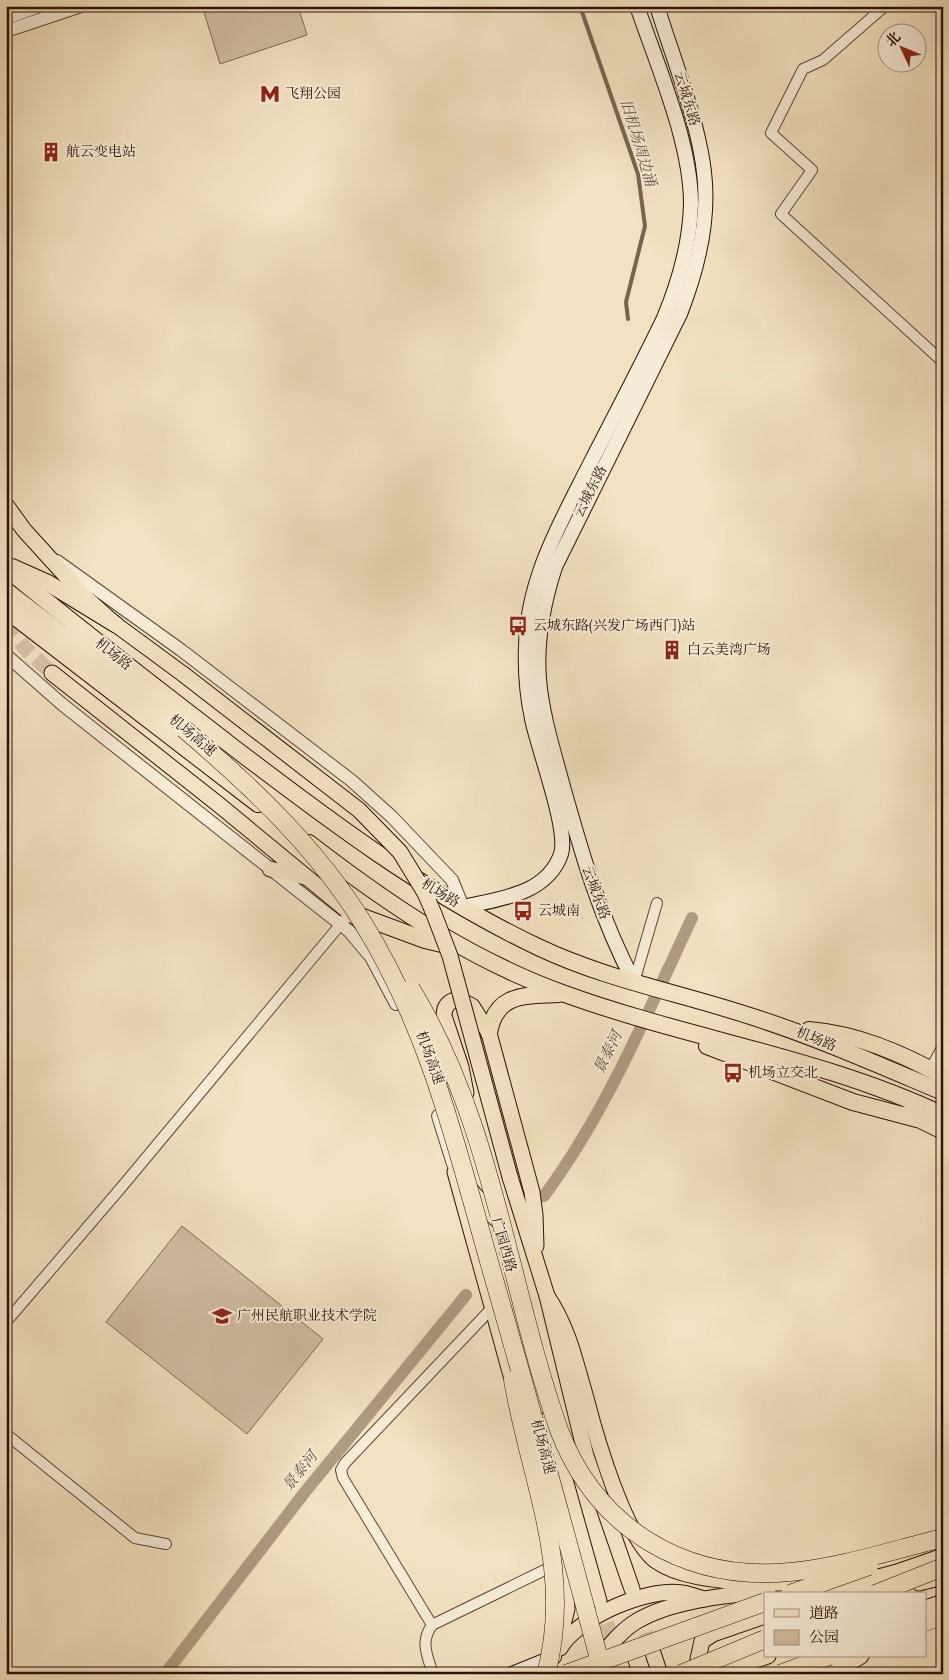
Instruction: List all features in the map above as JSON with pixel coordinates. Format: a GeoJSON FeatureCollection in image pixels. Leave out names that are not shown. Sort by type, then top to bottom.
{"type":"FeatureCollection","features":[{"type":"Feature","properties":{"kind":"highway","name":"机场路"},"geometry":{"type":"LineString","coordinates":[[6,567],[75,625],[305,801],[402,871],[463,907],[560,957],[789,1029],[943,1092]]}},
{"type":"Feature","properties":{"kind":"highway"},"geometry":{"type":"LineString","coordinates":[[6,567],[48,583],[115,624]]}},
{"type":"Feature","properties":{"kind":"highway","name":"机场高速"},"geometry":{"type":"LineString","coordinates":[[6,592],[184,729],[231,769],[310,852],[351,919],[404,997],[433,1066],[496,1301],[603,1674]]}},
{"type":"Feature","properties":{"kind":"highway","name":"机场路"},"geometry":{"type":"LineString","coordinates":[[6,610],[353,878],[462,948],[565,994],[671,1028],[817,1068],[890,1092],[943,1115]]}},
{"type":"Feature","properties":{"kind":"highway"},"geometry":{"type":"LineString","coordinates":[[351,919],[425,940],[462,948]]}},
{"type":"Feature","properties":{"kind":"highway"},"geometry":{"type":"LineString","coordinates":[[351,919],[411,988],[437,1034],[456,1076],[492,1184],[552,1408],[576,1468],[609,1510],[641,1537],[672,1554],[709,1566],[739,1572],[775,1573],[820,1567],[943,1539]]}},
{"type":"Feature","properties":{"kind":"highway"},"geometry":{"type":"LineString","coordinates":[[489,1033],[491,1021],[505,1002],[527,996],[565,994]]}},
{"type":"Feature","properties":{"kind":"highway"},"geometry":{"type":"LineString","coordinates":[[671,1028],[726,1055],[853,1102],[917,1118]]}},
{"type":"Feature","properties":{"kind":"highway"},"geometry":{"type":"LineString","coordinates":[[789,1029],[820,1031],[868,1042],[937,1073]]}},
{"type":"Feature","properties":{"kind":"highway"},"geometry":{"type":"LineString","coordinates":[[817,1068],[943,1131]]}},
{"type":"Feature","properties":{"kind":"highway"},"geometry":{"type":"LineString","coordinates":[[496,1301],[514,1390],[555,1568],[556,1619],[547,1674]]}},
{"type":"Feature","properties":{"kind":"highway"},"geometry":{"type":"LineString","coordinates":[[792,1591],[943,1539]]}},
{"type":"Feature","properties":{"kind":"highway"},"geometry":{"type":"LineString","coordinates":[[878,1586],[943,1567]]}},
{"type":"Feature","properties":{"kind":"highway"},"geometry":{"type":"LineString","coordinates":[[566,1674],[764,1601]]}},
{"type":"Feature","properties":{"kind":"highway"},"geometry":{"type":"LineString","coordinates":[[926,1622],[943,1616]]}},
{"type":"Feature","properties":{"kind":"highway"},"geometry":{"type":"LineString","coordinates":[[681,1674],[764,1639]]}},
{"type":"Feature","properties":{"kind":"highway"},"geometry":{"type":"LineString","coordinates":[[780,1674],[824,1658]]}},
{"type":"Feature","properties":{"kind":"highway"},"geometry":{"type":"LineString","coordinates":[[809,1674],[845,1658]]}},
{"type":"Feature","properties":{"kind":"main road","name":"云城东路"},"geometry":{"type":"LineString","coordinates":[[463,907],[509,897],[536,885],[550,873],[561,854],[562,833],[538,744],[529,698],[526,647],[530,600],[544,560],[561,522],[642,363],[675,292],[688,234],[691,204],[684,150],[637,6]]}},
{"type":"Feature","properties":{"kind":"main road","name":"云城东路"},"geometry":{"type":"LineString","coordinates":[[635,982],[604,920],[584,865],[543,709],[539,678],[539,651],[546,595],[555,567],[680,314],[700,253],[705,208],[702,159],[657,6]]}},
{"type":"Feature","properties":{"kind":"main road","name":"广园西路"},"geometry":{"type":"LineString","coordinates":[[6,505],[24,530],[64,575],[115,624],[359,810],[385,834],[412,869],[434,914],[450,956],[510,1177],[547,1296],[586,1456],[632,1590]]}},
{"type":"Feature","properties":{"kind":"main road","name":"广园西路"},"geometry":{"type":"LineString","coordinates":[[52,673],[308,877],[380,947],[408,994],[447,1070],[466,1118],[496,1219],[552,1436],[599,1602]]}},
{"type":"Feature","properties":{"kind":"main road"},"geometry":{"type":"LineString","coordinates":[[270,869],[308,877]]}},
{"type":"Feature","properties":{"kind":"main road"},"geometry":{"type":"LineString","coordinates":[[466,1118],[464,1080],[444,1016],[444,1009],[454,1000],[465,1001],[478,1014],[489,1033],[532,1192],[536,1228],[536,1262]]}},
{"type":"Feature","properties":{"kind":"main road"},"geometry":{"type":"LineString","coordinates":[[455,1172],[496,1219]]}},
{"type":"Feature","properties":{"kind":"main road"},"geometry":{"type":"LineString","coordinates":[[455,1172],[496,1301],[500,1336],[566,1589],[567,1609],[554,1657],[547,1674]]}},
{"type":"Feature","properties":{"kind":"main road"},"geometry":{"type":"LineString","coordinates":[[500,1336],[516,1292]]}},
{"type":"Feature","properties":{"kind":"main road"},"geometry":{"type":"LineString","coordinates":[[547,1296],[567,1332],[612,1481],[639,1542],[655,1560],[678,1572],[749,1583],[878,1586]]}},
{"type":"Feature","properties":{"kind":"main road"},"geometry":{"type":"LineString","coordinates":[[792,1591],[832,1586],[878,1586],[943,1556]]}},
{"type":"Feature","properties":{"kind":"main road"},"geometry":{"type":"LineString","coordinates":[[792,1591],[827,1592],[899,1587],[943,1577]]}},
{"type":"Feature","properties":{"kind":"main road"},"geometry":{"type":"LineString","coordinates":[[512,1674],[554,1657],[571,1633],[596,1616],[656,1594],[681,1592],[708,1600],[764,1601]]}},
{"type":"Feature","properties":{"kind":"main road"},"geometry":{"type":"LineString","coordinates":[[589,1674],[614,1640],[637,1621],[671,1607],[708,1600],[764,1594]]}},
{"type":"Feature","properties":{"kind":"main road"},"geometry":{"type":"LineString","coordinates":[[926,1608],[943,1602]]}},
{"type":"Feature","properties":{"kind":"main road"},"geometry":{"type":"LineString","coordinates":[[764,1616],[713,1634],[702,1641],[698,1659],[704,1670],[717,1673],[764,1657]]}},
{"type":"Feature","properties":{"kind":"main road"},"geometry":{"type":"LineString","coordinates":[[926,1628],[943,1621]]}},
{"type":"Feature","properties":{"kind":"main road"},"geometry":{"type":"LineString","coordinates":[[652,1650],[660,1674]]}},
{"type":"Feature","properties":{"kind":"main road"},"geometry":{"type":"LineString","coordinates":[[804,1674],[819,1658]]}},
{"type":"Feature","properties":{"kind":"main road"},"geometry":{"type":"LineString","coordinates":[[831,1674],[858,1658]]}},
{"type":"Feature","properties":{"kind":"street"},"geometry":{"type":"LineString","coordinates":[[6,18],[40,6]]}},
{"type":"Feature","properties":{"kind":"street"},"geometry":{"type":"LineString","coordinates":[[6,31],[81,6]]}},
{"type":"Feature","properties":{"kind":"street"},"geometry":{"type":"LineString","coordinates":[[885,6],[823,60],[803,69],[771,133],[812,170],[781,214],[943,362]]}},
{"type":"Feature","properties":{"kind":"street"},"geometry":{"type":"LineString","coordinates":[[44,552],[138,618],[352,781],[392,817],[452,880],[463,907]]}},
{"type":"Feature","properties":{"kind":"street"},"geometry":{"type":"LineString","coordinates":[[6,655],[64,705],[270,869],[351,919],[404,1019],[433,1100],[455,1172]]}},
{"type":"Feature","properties":{"kind":"street"},"geometry":{"type":"LineString","coordinates":[[635,982],[658,903]]}},
{"type":"Feature","properties":{"kind":"street"},"geometry":{"type":"LineString","coordinates":[[6,1322],[351,919]]}},
{"type":"Feature","properties":{"kind":"street"},"geometry":{"type":"LineString","coordinates":[[937,1073],[943,1048]]}},
{"type":"Feature","properties":{"kind":"street"},"geometry":{"type":"LineString","coordinates":[[432,1625],[343,1478],[341,1470],[345,1463],[496,1301]]}},
{"type":"Feature","properties":{"kind":"street"},"geometry":{"type":"LineString","coordinates":[[6,1434],[135,1538],[166,1544]]}},
{"type":"Feature","properties":{"kind":"street"},"geometry":{"type":"LineString","coordinates":[[434,1674],[424,1647],[426,1634],[432,1625],[560,1562]]}},
{"type":"Feature","properties":{"kind":"green space","name":"飞翔公园"},"geometry":{"type":"Polygon","coordinates":[[[202,6],[298,6],[307,35],[220,64],[202,6]]]}},
{"type":"Feature","properties":{"kind":"green space"},"geometry":{"type":"Polygon","coordinates":[[[182,1226],[323,1339],[247,1434],[106,1322],[182,1226]]]}},
{"type":"Feature","properties":{"kind":"waterway","name":"旧机场周边涌"},"geometry":{"type":"LineString","coordinates":[[580,6],[638,174],[645,226],[626,302],[628,319]]}},
{"type":"Feature","properties":{"kind":"waterway","name":"景泰河"},"geometry":{"type":"LineString","coordinates":[[544,1196],[567,1164],[607,1096],[692,918]]}},
{"type":"Feature","properties":{"kind":"waterway","name":"景泰河"},"geometry":{"type":"LineString","coordinates":[[165,1674],[305,1492],[466,1295]]}},
{"type":"Feature","properties":{"kind":"tunnel"},"geometry":{"type":"LineString","coordinates":[[6,624],[25,648],[52,673]]}},
{"type":"Feature","properties":{"kind":"tunnel"},"geometry":{"type":"LineString","coordinates":[[632,1589],[652,1650]]}},
{"type":"Feature","properties":{"kind":"tunnel"},"geometry":{"type":"LineString","coordinates":[[599,1601],[616,1652]]}},
{"type":"Feature","properties":{"kind":"place","name":"飞翔公园"},"geometry":{"type":"Point","coordinates":[270,94]}},
{"type":"Feature","properties":{"kind":"place","name":"航云变电站"},"geometry":{"type":"Point","coordinates":[51,152]}},
{"type":"Feature","properties":{"kind":"place","name":"云城东路(兴发广场西门)站"},"geometry":{"type":"Point","coordinates":[518,626]}},
{"type":"Feature","properties":{"kind":"place","name":"白云美湾广场"},"geometry":{"type":"Point","coordinates":[672,650]}},
{"type":"Feature","properties":{"kind":"place","name":"云城南"},"geometry":{"type":"Point","coordinates":[523,911]}},
{"type":"Feature","properties":{"kind":"place","name":"机场立交北"},"geometry":{"type":"Point","coordinates":[733,1073]}},
{"type":"Feature","properties":{"kind":"place","name":"广州民航职业技术学院"},"geometry":{"type":"Point","coordinates":[222,1316]}}]}
